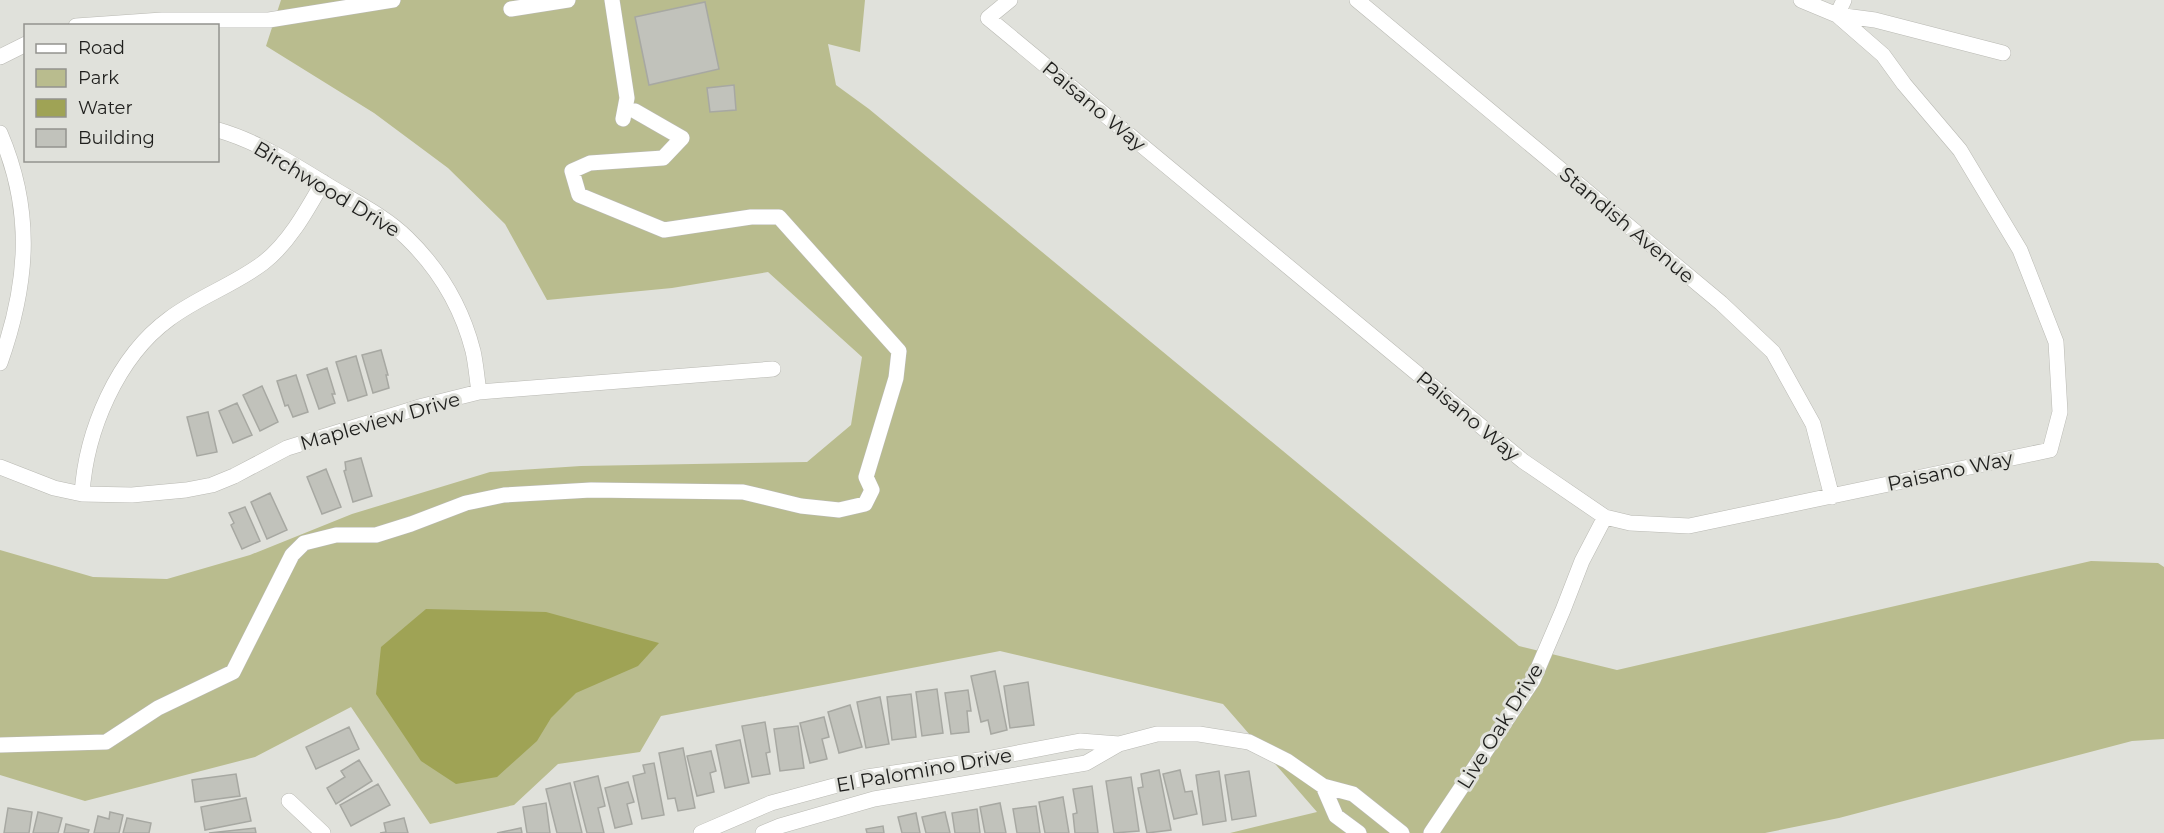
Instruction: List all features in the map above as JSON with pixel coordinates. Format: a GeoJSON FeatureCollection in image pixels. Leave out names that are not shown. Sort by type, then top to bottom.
{"type":"FeatureCollection","features":[{"type":"Feature","properties":{"kind":"street"},"geometry":{"type":"LineString","coordinates":[[133,24],[269,21],[393,0]]}},
{"type":"Feature","properties":{"kind":"street"},"geometry":{"type":"LineString","coordinates":[[511,9],[568,0]]}},
{"type":"Feature","properties":{"kind":"street"},"geometry":{"type":"LineString","coordinates":[[0,745],[106,742],[158,708],[233,672],[292,555],[304,543],[336,535],[376,535],[466,503],[504,495],[591,490],[743,492],[801,506],[839,510],[865,504],[872,490],[866,477],[896,378],[899,351],[779,217],[751,217],[664,230],[579,195],[572,171],[590,163],[663,158],[682,138],[629,115],[612,0]]}},
{"type":"Feature","properties":{"kind":"street","name":"Paisano Way"},"geometry":{"type":"LineString","coordinates":[[1010,0],[988,18],[1523,461],[1605,517],[1630,523],[1689,526],[2050,450],[2060,412],[2056,342],[2020,250],[1960,150],[1904,84],[1883,55],[1837,15]]}},
{"type":"Feature","properties":{"kind":"street","name":"Standish Avenue"},"geometry":{"type":"LineString","coordinates":[[1357,0],[1721,303],[1773,352],[1813,424],[1832,497]]}},
{"type":"Feature","properties":{"kind":"street"},"geometry":{"type":"LineString","coordinates":[[1801,0],[1837,15],[1875,20],[2003,53]]}},
{"type":"Feature","properties":{"kind":"street"},"geometry":{"type":"LineString","coordinates":[[1837,15],[1844,0]]}},
{"type":"Feature","properties":{"kind":"street"},"geometry":{"type":"LineString","coordinates":[[0,57],[24,45]]}},
{"type":"Feature","properties":{"kind":"street","name":"Birchwood Drive"},"geometry":{"type":"LineString","coordinates":[[219,130],[259,146],[323,182],[400,232],[449,289],[464,322],[474,354],[479,392]]}},
{"type":"Feature","properties":{"kind":"street"},"geometry":{"type":"LineString","coordinates":[[0,133],[19,188],[25,240],[19,300],[0,363]]}},
{"type":"Feature","properties":{"kind":"street"},"geometry":{"type":"LineString","coordinates":[[82,494],[83,474],[99,416],[110,390],[129,361],[169,319],[265,261],[293,231],[323,182]]}},
{"type":"Feature","properties":{"kind":"street","name":"Mapleview Drive"},"geometry":{"type":"LineString","coordinates":[[0,467],[54,488],[82,494],[132,495],[186,490],[212,485],[234,476],[288,448],[423,406],[479,392],[773,369]]}},
{"type":"Feature","properties":{"kind":"street","name":"Live Oak Drive"},"geometry":{"type":"LineString","coordinates":[[1431,833],[1533,680],[1581,561],[1605,517]]}},
{"type":"Feature","properties":{"kind":"street","name":"El Palomino Drive"},"geometry":{"type":"LineString","coordinates":[[763,833],[873,799],[1086,763],[1119,744],[1157,734],[1198,734],[1249,742],[1287,761],[1323,786],[1353,794],[1402,833]]}},
{"type":"Feature","properties":{"kind":"street","name":"El Palomino Drive"},"geometry":{"type":"LineString","coordinates":[[701,833],[771,803],[867,777],[986,759],[1080,741],[1119,744]]}},
{"type":"Feature","properties":{"kind":"street"},"geometry":{"type":"LineString","coordinates":[[1323,786],[1336,816],[1353,829],[1364,803]]}},
{"type":"Feature","properties":{"kind":"street"},"geometry":{"type":"LineString","coordinates":[[289,801],[323,833]]}},
{"type":"Feature","properties":{"kind":"green space"},"geometry":{"type":"Polygon","coordinates":[[[281,0],[865,0],[860,52],[828,44],[836,85],[869,109],[1519,646],[1617,670],[2091,561],[2158,563],[2164,567],[2164,739],[2132,741],[1839,818],[1765,833],[1230,833],[1317,812],[1223,704],[1000,651],[661,716],[640,752],[558,764],[514,805],[430,824],[351,707],[255,757],[85,801],[0,775],[0,550],[93,577],[167,579],[250,555],[352,514],[490,472],[581,466],[807,462],[851,425],[862,357],[768,272],[672,288],[547,300],[505,224],[448,168],[374,113],[266,46],[281,0]]]}},
{"type":"Feature","properties":{"kind":"water"},"geometry":{"type":"Polygon","coordinates":[[[426,609],[546,612],[659,643],[638,666],[576,693],[551,718],[537,741],[497,777],[456,784],[421,761],[376,694],[381,647],[426,609]]]}},
{"type":"Feature","properties":{"kind":"building"},"geometry":{"type":"Polygon","coordinates":[[[705,2],[719,69],[649,85],[635,17],[705,2]]]}},
{"type":"Feature","properties":{"kind":"building"},"geometry":{"type":"Polygon","coordinates":[[[734,85],[736,110],[710,112],[707,88],[734,85]]]}},
{"type":"Feature","properties":{"kind":"building"},"geometry":{"type":"Polygon","coordinates":[[[381,350],[389,388],[373,393],[362,355],[381,350]]]}},
{"type":"Feature","properties":{"kind":"building"},"geometry":{"type":"Polygon","coordinates":[[[356,356],[367,395],[348,401],[336,362],[356,356]]]}},
{"type":"Feature","properties":{"kind":"building"},"geometry":{"type":"Polygon","coordinates":[[[327,368],[335,394],[332,394],[335,403],[319,409],[307,375],[327,368]]]}},
{"type":"Feature","properties":{"kind":"building"},"geometry":{"type":"Polygon","coordinates":[[[296,375],[308,412],[293,417],[288,405],[285,406],[277,381],[296,375]]]}},
{"type":"Feature","properties":{"kind":"building"},"geometry":{"type":"Polygon","coordinates":[[[262,386],[278,422],[260,431],[243,395],[262,386]]]}},
{"type":"Feature","properties":{"kind":"building"},"geometry":{"type":"Polygon","coordinates":[[[237,403],[252,435],[233,443],[219,411],[237,403]]]}},
{"type":"Feature","properties":{"kind":"building"},"geometry":{"type":"Polygon","coordinates":[[[208,412],[217,452],[197,456],[187,417],[208,412]]]}},
{"type":"Feature","properties":{"kind":"building"},"geometry":{"type":"Polygon","coordinates":[[[361,458],[372,496],[353,502],[344,471],[346,470],[345,462],[361,458]]]}},
{"type":"Feature","properties":{"kind":"building"},"geometry":{"type":"Polygon","coordinates":[[[326,469],[341,507],[322,514],[307,477],[326,469]]]}},
{"type":"Feature","properties":{"kind":"building"},"geometry":{"type":"Polygon","coordinates":[[[270,493],[287,530],[267,539],[251,502],[270,493]]]}},
{"type":"Feature","properties":{"kind":"building"},"geometry":{"type":"Polygon","coordinates":[[[245,507],[260,541],[242,549],[231,525],[234,523],[229,513],[245,507]]]}},
{"type":"Feature","properties":{"kind":"building"},"geometry":{"type":"Polygon","coordinates":[[[995,671],[1007,730],[991,734],[988,720],[981,722],[971,676],[995,671]]]}},
{"type":"Feature","properties":{"kind":"building"},"geometry":{"type":"Polygon","coordinates":[[[1028,682],[1034,725],[1010,728],[1004,686],[1028,682]]]}},
{"type":"Feature","properties":{"kind":"building"},"geometry":{"type":"Polygon","coordinates":[[[937,689],[943,733],[922,736],[916,692],[937,689]]]}},
{"type":"Feature","properties":{"kind":"building"},"geometry":{"type":"Polygon","coordinates":[[[968,690],[971,711],[967,711],[969,732],[951,734],[945,693],[968,690]]]}},
{"type":"Feature","properties":{"kind":"building"},"geometry":{"type":"Polygon","coordinates":[[[911,694],[916,737],[892,740],[887,697],[911,694]]]}},
{"type":"Feature","properties":{"kind":"building"},"geometry":{"type":"Polygon","coordinates":[[[880,697],[889,744],[866,748],[857,702],[880,697]]]}},
{"type":"Feature","properties":{"kind":"building"},"geometry":{"type":"Polygon","coordinates":[[[850,705],[862,747],[839,753],[828,712],[850,705]]]}},
{"type":"Feature","properties":{"kind":"building"},"geometry":{"type":"Polygon","coordinates":[[[824,717],[829,737],[822,739],[827,759],[810,763],[800,723],[824,717]]]}},
{"type":"Feature","properties":{"kind":"building"},"geometry":{"type":"Polygon","coordinates":[[[765,722],[770,752],[766,753],[770,774],[752,777],[742,726],[765,722]]]}},
{"type":"Feature","properties":{"kind":"building"},"geometry":{"type":"Polygon","coordinates":[[[798,726],[804,768],[780,771],[774,729],[798,726]]]}},
{"type":"Feature","properties":{"kind":"building"},"geometry":{"type":"Polygon","coordinates":[[[349,727],[359,749],[316,769],[306,747],[349,727]]]}},
{"type":"Feature","properties":{"kind":"building"},"geometry":{"type":"Polygon","coordinates":[[[740,740],[749,783],[725,788],[716,745],[740,740]]]}},
{"type":"Feature","properties":{"kind":"building"},"geometry":{"type":"Polygon","coordinates":[[[683,748],[695,808],[678,811],[675,798],[668,799],[659,753],[683,748]]]}},
{"type":"Feature","properties":{"kind":"building"},"geometry":{"type":"Polygon","coordinates":[[[711,751],[716,771],[710,773],[714,792],[697,796],[687,756],[711,751]]]}},
{"type":"Feature","properties":{"kind":"building"},"geometry":{"type":"Polygon","coordinates":[[[359,760],[372,781],[336,804],[327,788],[345,777],[341,771],[359,760]]]}},
{"type":"Feature","properties":{"kind":"building"},"geometry":{"type":"Polygon","coordinates":[[[654,763],[664,815],[642,819],[633,776],[645,773],[643,765],[654,763]]]}},
{"type":"Feature","properties":{"kind":"building"},"geometry":{"type":"Polygon","coordinates":[[[1159,770],[1171,830],[1147,833],[1138,788],[1143,787],[1141,774],[1159,770]]]}},
{"type":"Feature","properties":{"kind":"building"},"geometry":{"type":"Polygon","coordinates":[[[1180,770],[1185,792],[1192,791],[1197,814],[1174,819],[1163,774],[1180,770]]]}},
{"type":"Feature","properties":{"kind":"building"},"geometry":{"type":"Polygon","coordinates":[[[1219,771],[1226,821],[1203,825],[1196,775],[1219,771]]]}},
{"type":"Feature","properties":{"kind":"building"},"geometry":{"type":"Polygon","coordinates":[[[1249,771],[1256,816],[1232,820],[1225,775],[1249,771]]]}},
{"type":"Feature","properties":{"kind":"building"},"geometry":{"type":"Polygon","coordinates":[[[236,774],[240,796],[195,802],[192,780],[236,774]]]}},
{"type":"Feature","properties":{"kind":"building"},"geometry":{"type":"Polygon","coordinates":[[[598,776],[605,806],[598,808],[604,833],[587,833],[574,782],[598,776]]]}},
{"type":"Feature","properties":{"kind":"building"},"geometry":{"type":"Polygon","coordinates":[[[1131,777],[1139,831],[1114,833],[1106,781],[1131,777]]]}},
{"type":"Feature","properties":{"kind":"building"},"geometry":{"type":"Polygon","coordinates":[[[628,782],[634,802],[627,804],[632,824],[615,828],[605,788],[628,782]]]}},
{"type":"Feature","properties":{"kind":"building"},"geometry":{"type":"Polygon","coordinates":[[[570,783],[582,833],[557,833],[546,789],[570,783]]]}},
{"type":"Feature","properties":{"kind":"building"},"geometry":{"type":"Polygon","coordinates":[[[378,784],[390,805],[351,826],[340,805],[378,784]]]}},
{"type":"Feature","properties":{"kind":"building"},"geometry":{"type":"Polygon","coordinates":[[[1092,786],[1098,833],[1075,833],[1073,814],[1077,813],[1073,789],[1092,786]]]}},
{"type":"Feature","properties":{"kind":"building"},"geometry":{"type":"Polygon","coordinates":[[[1063,797],[1069,833],[1045,833],[1039,802],[1063,797]]]}},
{"type":"Feature","properties":{"kind":"building"},"geometry":{"type":"Polygon","coordinates":[[[246,798],[251,821],[205,830],[201,807],[246,798]]]}},
{"type":"Feature","properties":{"kind":"building"},"geometry":{"type":"Polygon","coordinates":[[[546,803],[550,833],[527,833],[523,807],[546,803]]]}},
{"type":"Feature","properties":{"kind":"building"},"geometry":{"type":"Polygon","coordinates":[[[1000,803],[1006,833],[985,833],[980,807],[1000,803]]]}},
{"type":"Feature","properties":{"kind":"building"},"geometry":{"type":"Polygon","coordinates":[[[1036,806],[1040,833],[1017,833],[1013,809],[1036,806]]]}},
{"type":"Feature","properties":{"kind":"building"},"geometry":{"type":"Polygon","coordinates":[[[8,808],[32,812],[29,833],[4,833],[8,808]]]}},
{"type":"Feature","properties":{"kind":"building"},"geometry":{"type":"Polygon","coordinates":[[[977,809],[980,833],[955,833],[952,813],[977,809]]]}},
{"type":"Feature","properties":{"kind":"building"},"geometry":{"type":"Polygon","coordinates":[[[38,812],[62,818],[58,833],[33,833],[38,812]]]}},
{"type":"Feature","properties":{"kind":"building"},"geometry":{"type":"Polygon","coordinates":[[[110,812],[123,815],[119,833],[94,833],[98,816],[109,819],[110,812]]]}},
{"type":"Feature","properties":{"kind":"building"},"geometry":{"type":"Polygon","coordinates":[[[945,812],[950,833],[926,833],[922,817],[945,812]]]}},
{"type":"Feature","properties":{"kind":"building"},"geometry":{"type":"Polygon","coordinates":[[[916,813],[920,833],[902,833],[898,817],[916,813]]]}},
{"type":"Feature","properties":{"kind":"building"},"geometry":{"type":"Polygon","coordinates":[[[127,818],[151,823],[149,833],[123,833],[127,818]]]}},
{"type":"Feature","properties":{"kind":"building"},"geometry":{"type":"Polygon","coordinates":[[[404,818],[408,833],[380,833],[386,832],[384,823],[404,818]]]}},
{"type":"Feature","properties":{"kind":"building"},"geometry":{"type":"Polygon","coordinates":[[[66,824],[89,830],[88,833],[64,833],[66,824]]]}},
{"type":"Feature","properties":{"kind":"building"},"geometry":{"type":"Polygon","coordinates":[[[883,826],[884,833],[867,833],[866,829],[883,826]]]}},
{"type":"Feature","properties":{"kind":"building"},"geometry":{"type":"Polygon","coordinates":[[[255,828],[256,833],[209,833],[255,828]]]}},
{"type":"Feature","properties":{"kind":"building"},"geometry":{"type":"Polygon","coordinates":[[[521,828],[522,833],[497,833],[521,828]]]}}]}
